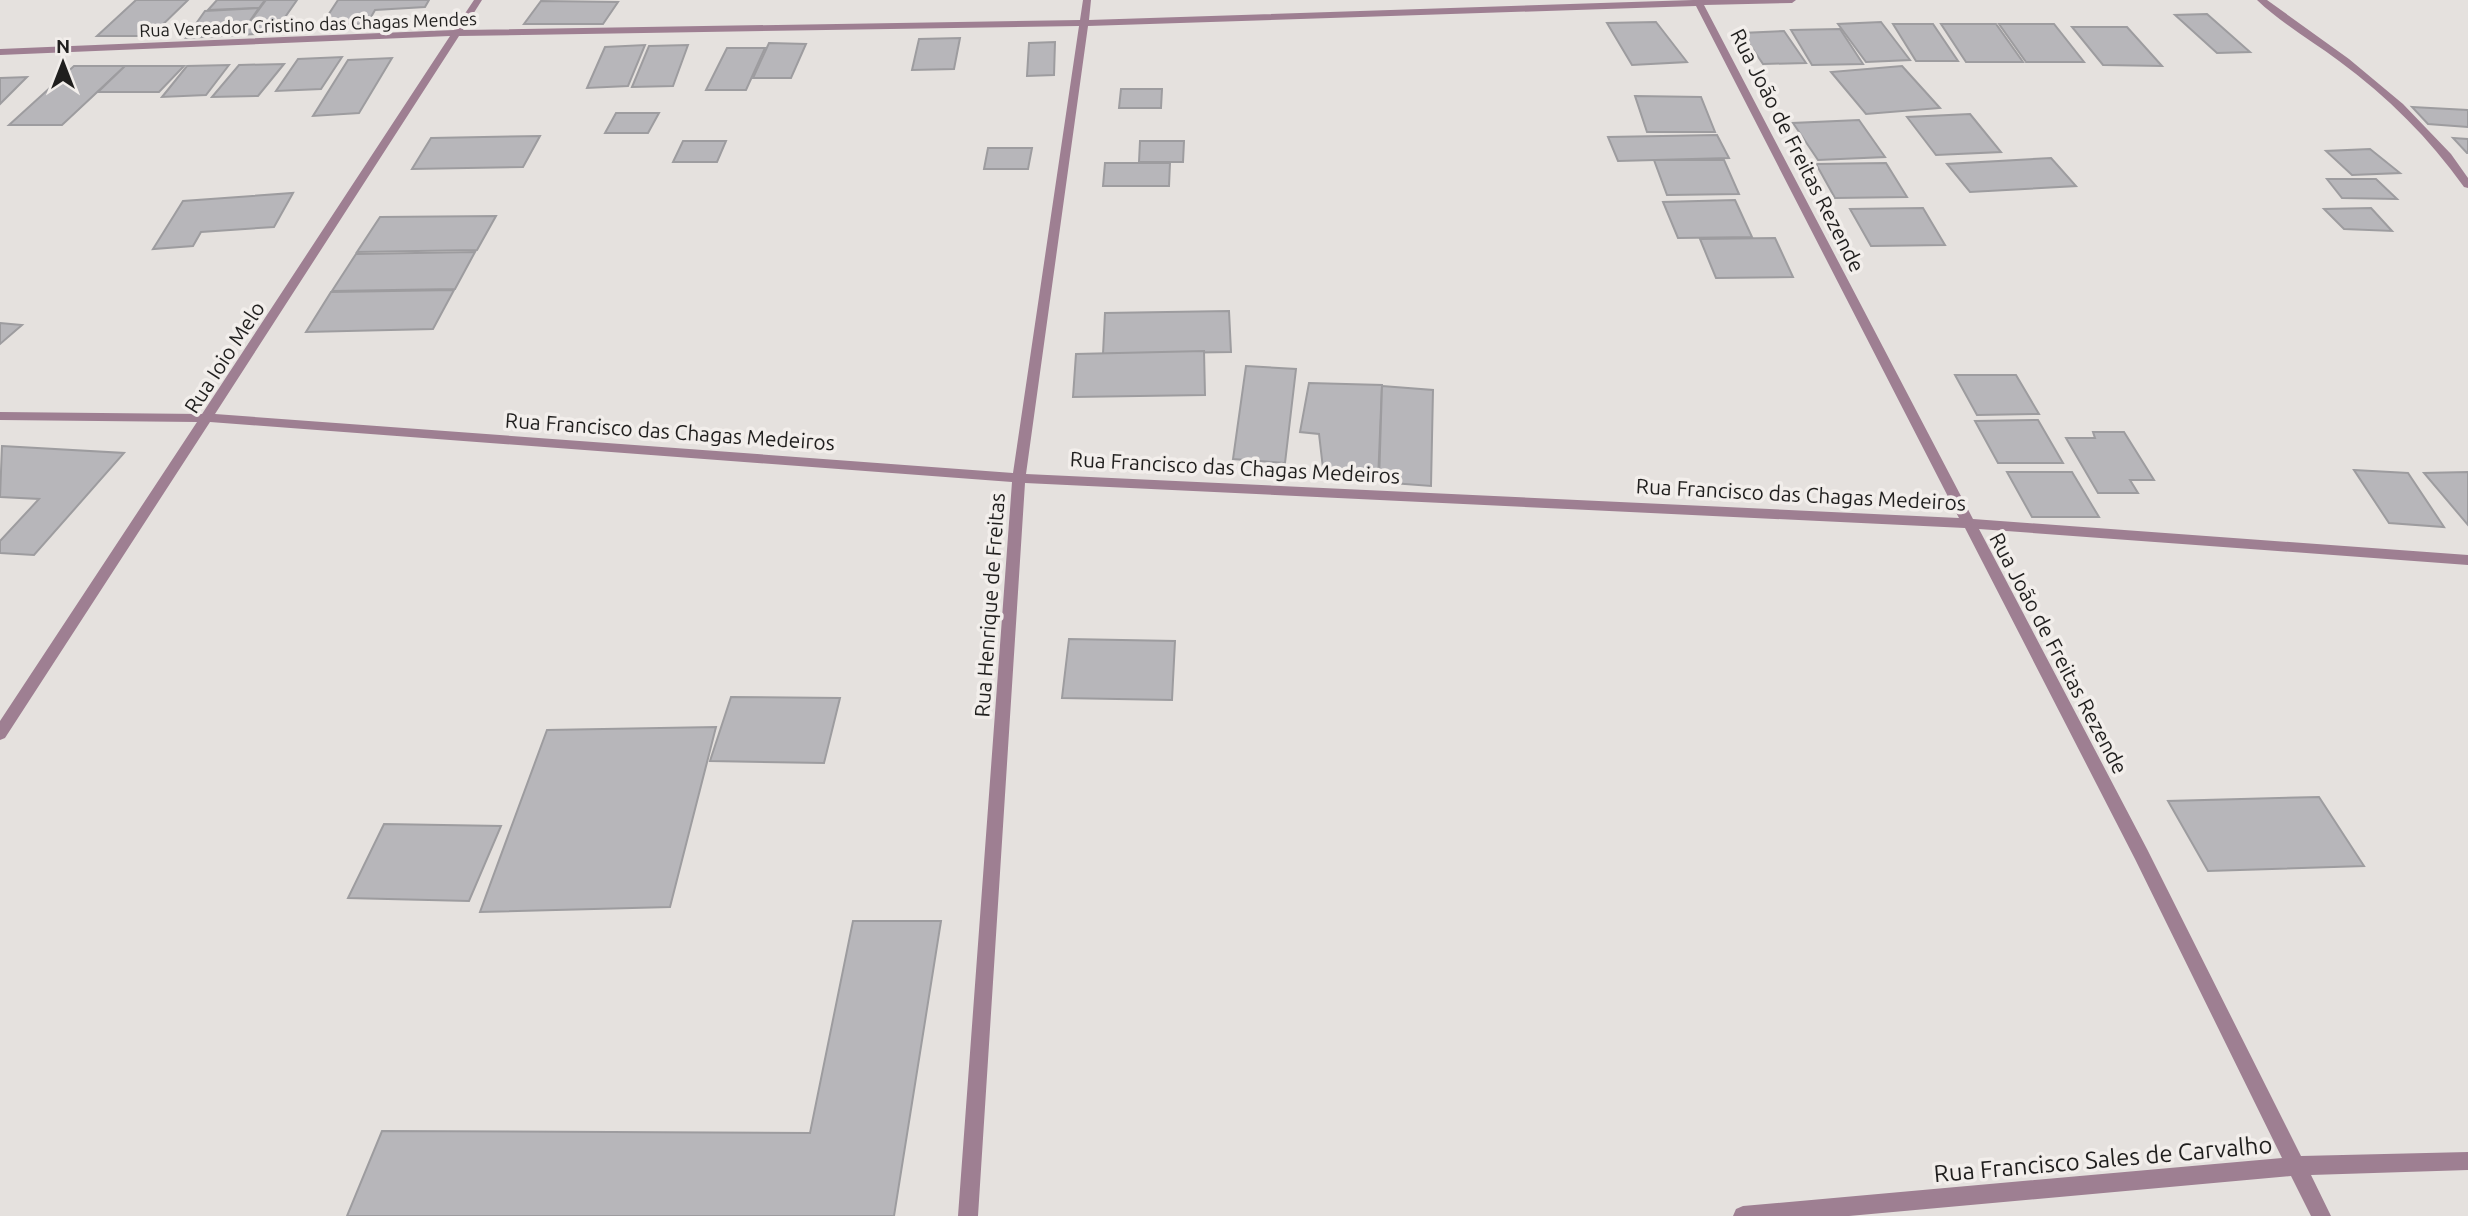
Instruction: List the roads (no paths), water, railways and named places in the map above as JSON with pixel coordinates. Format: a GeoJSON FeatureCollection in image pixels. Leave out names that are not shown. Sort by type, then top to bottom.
{"type":"FeatureCollection","features":[{"type":"Feature","properties":{"kind":"street","name":"Rua Ioio Melo"},"geometry":{"type":"LineString","coordinates":[[0,734],[208,418],[454,33],[478,0]]}},
{"type":"Feature","properties":{"kind":"street","name":"Rua Henrique de Freitas"},"geometry":{"type":"LineString","coordinates":[[968,1216],[1018,478],[1087,0]]}},
{"type":"Feature","properties":{"kind":"street","name":"Rua Vereador Cristino das Chagas Mendes"},"geometry":{"type":"LineString","coordinates":[[0,52],[454,33],[1085,23],[1792,0]]}},
{"type":"Feature","properties":{"kind":"street"},"geometry":{"type":"LineString","coordinates":[[2261,0],[2378,86],[2408,113],[2468,185]]}},
{"type":"Feature","properties":{"kind":"street","name":"Rua João de Freitas Rezende"},"geometry":{"type":"LineString","coordinates":[[1698,2],[2141,854],[2321,1216]]}},
{"type":"Feature","properties":{"kind":"street","name":"Rua Francisco das Chagas Medeiros"},"geometry":{"type":"LineString","coordinates":[[0,416],[208,418],[1018,478],[1967,523],[2468,559]]}},
{"type":"Feature","properties":{"kind":"street","name":"Rua Francisco Sales de Carvalho"},"geometry":{"type":"LineString","coordinates":[[1743,1216],[2296,1166],[2468,1161]]}}]}
